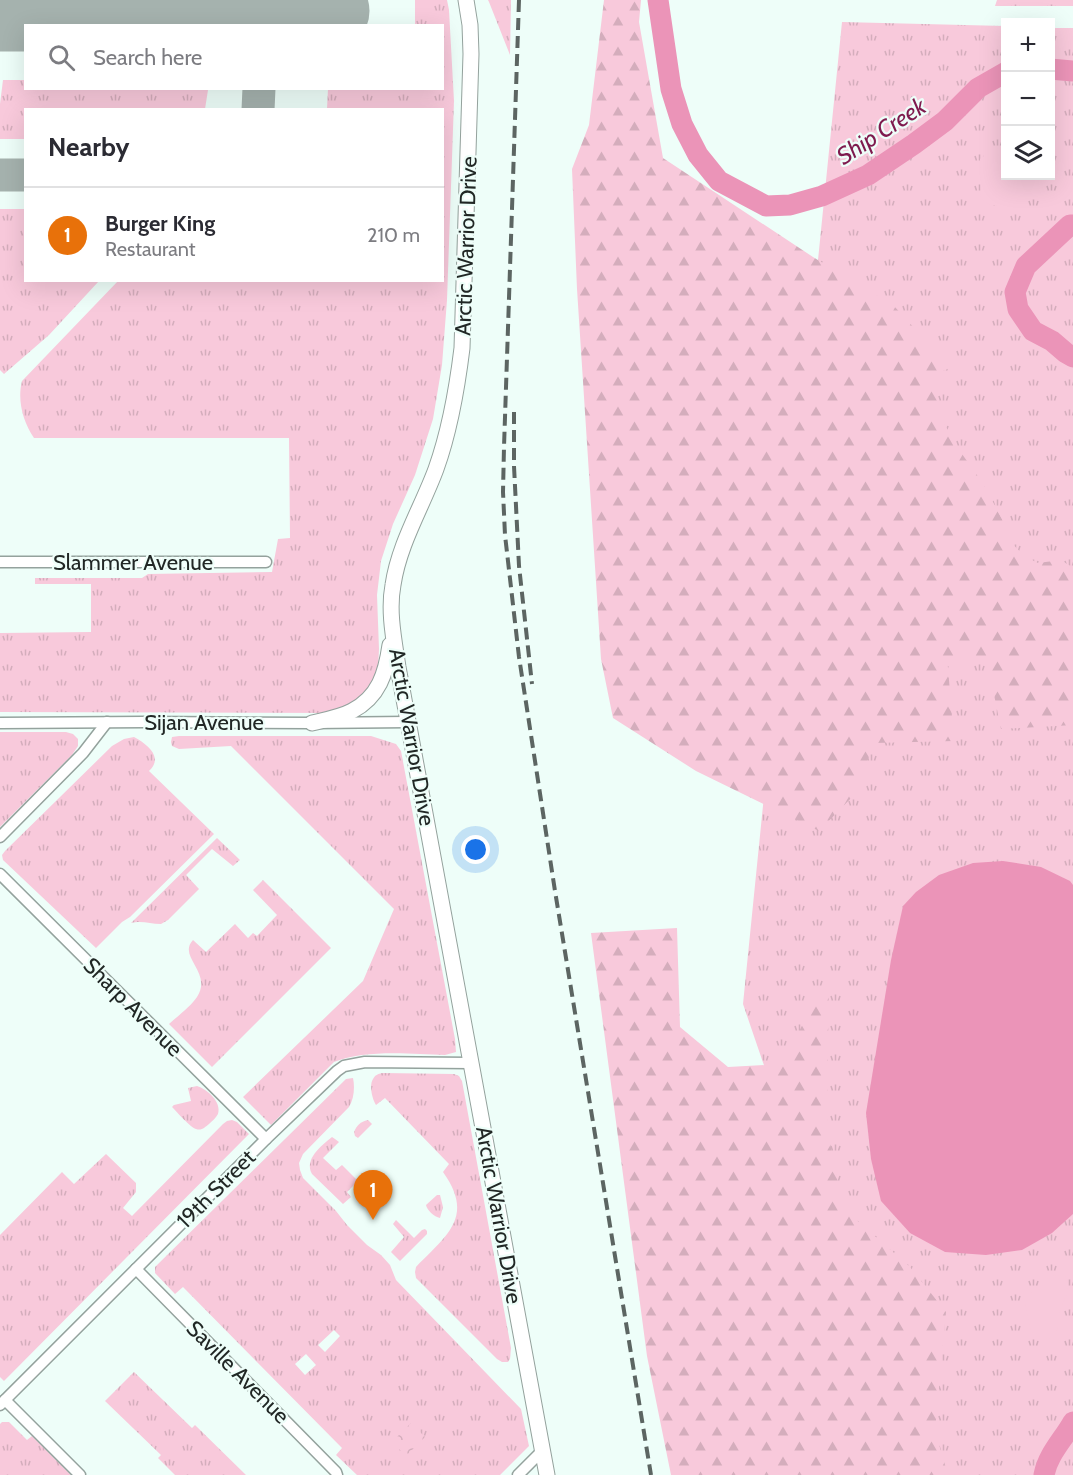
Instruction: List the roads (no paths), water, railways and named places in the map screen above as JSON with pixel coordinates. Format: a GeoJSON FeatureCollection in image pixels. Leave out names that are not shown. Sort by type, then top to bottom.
{"type":"FeatureCollection","features":[{"type":"Feature","properties":{"kind":"main road","name":"Arctic Warrior Drive"},"geometry":{"type":"LineString","coordinates":[[466,0],[471,54],[462,348],[458,383],[446,438],[436,470],[398,558],[392,586],[393,624],[398,667],[547,1475]]}},
{"type":"Feature","properties":{"kind":"main road"},"geometry":{"type":"LineString","coordinates":[[312,723],[351,712],[367,701],[381,683],[388,663],[393,624]]}},
{"type":"Feature","properties":{"kind":"street","name":"Slammer Avenue"},"geometry":{"type":"LineString","coordinates":[[0,562],[266,562]]}},
{"type":"Feature","properties":{"kind":"street"},"geometry":{"type":"LineString","coordinates":[[0,837],[83,753],[106,722]]}},
{"type":"Feature","properties":{"kind":"street","name":"Sijan Avenue"},"geometry":{"type":"LineString","coordinates":[[0,723],[408,722]]}},
{"type":"Feature","properties":{"kind":"street","name":"Sharp Avenue"},"geometry":{"type":"LineString","coordinates":[[0,874],[266,1139]]}},
{"type":"Feature","properties":{"kind":"street","name":"19th Street"},"geometry":{"type":"LineString","coordinates":[[2,1403],[266,1139],[344,1066],[365,1062],[471,1063]]}},
{"type":"Feature","properties":{"kind":"street","name":"Saville Avenue"},"geometry":{"type":"LineString","coordinates":[[136,1269],[337,1475]]}},
{"type":"Feature","properties":{"kind":"street"},"geometry":{"type":"LineString","coordinates":[[2,1403],[80,1475]]}},
{"type":"Feature","properties":{"kind":"street"},"geometry":{"type":"LineString","coordinates":[[518,1475],[543,1450]]}},
{"type":"Feature","properties":{"kind":"waterway","name":"Ship Creek"},"geometry":{"type":"LineString","coordinates":[[658,0],[671,89],[682,124],[698,155],[719,181],[766,206],[790,205],[822,196],[868,175],[945,121],[978,88],[1001,75]]}},
{"type":"Feature","properties":{"kind":"waterway","name":"Ship Creek"},"geometry":{"type":"LineString","coordinates":[[1055,69],[1073,71]]}},
{"type":"Feature","properties":{"kind":"waterway","name":"Ship Creek"},"geometry":{"type":"LineString","coordinates":[[1073,225],[1070,225],[1026,266],[1015,292],[1018,309],[1033,331],[1052,341],[1073,357]]}},
{"type":"Feature","properties":{"kind":"waterway","name":"Ship Creek"},"geometry":{"type":"LineString","coordinates":[[1044,1475],[1052,1454],[1073,1422]]}},
{"type":"Feature","properties":{"kind":"railway"},"geometry":{"type":"LineString","coordinates":[[519,0],[504,447],[505,535],[519,657],[555,891],[651,1475]]}},
{"type":"Feature","properties":{"kind":"railway"},"geometry":{"type":"LineString","coordinates":[[514,412],[519,566],[532,684]]}},
{"type":"Feature","properties":{"kind":"place","name":"Burger King"},"geometry":{"type":"Point","coordinates":[373,1220]}}]}
